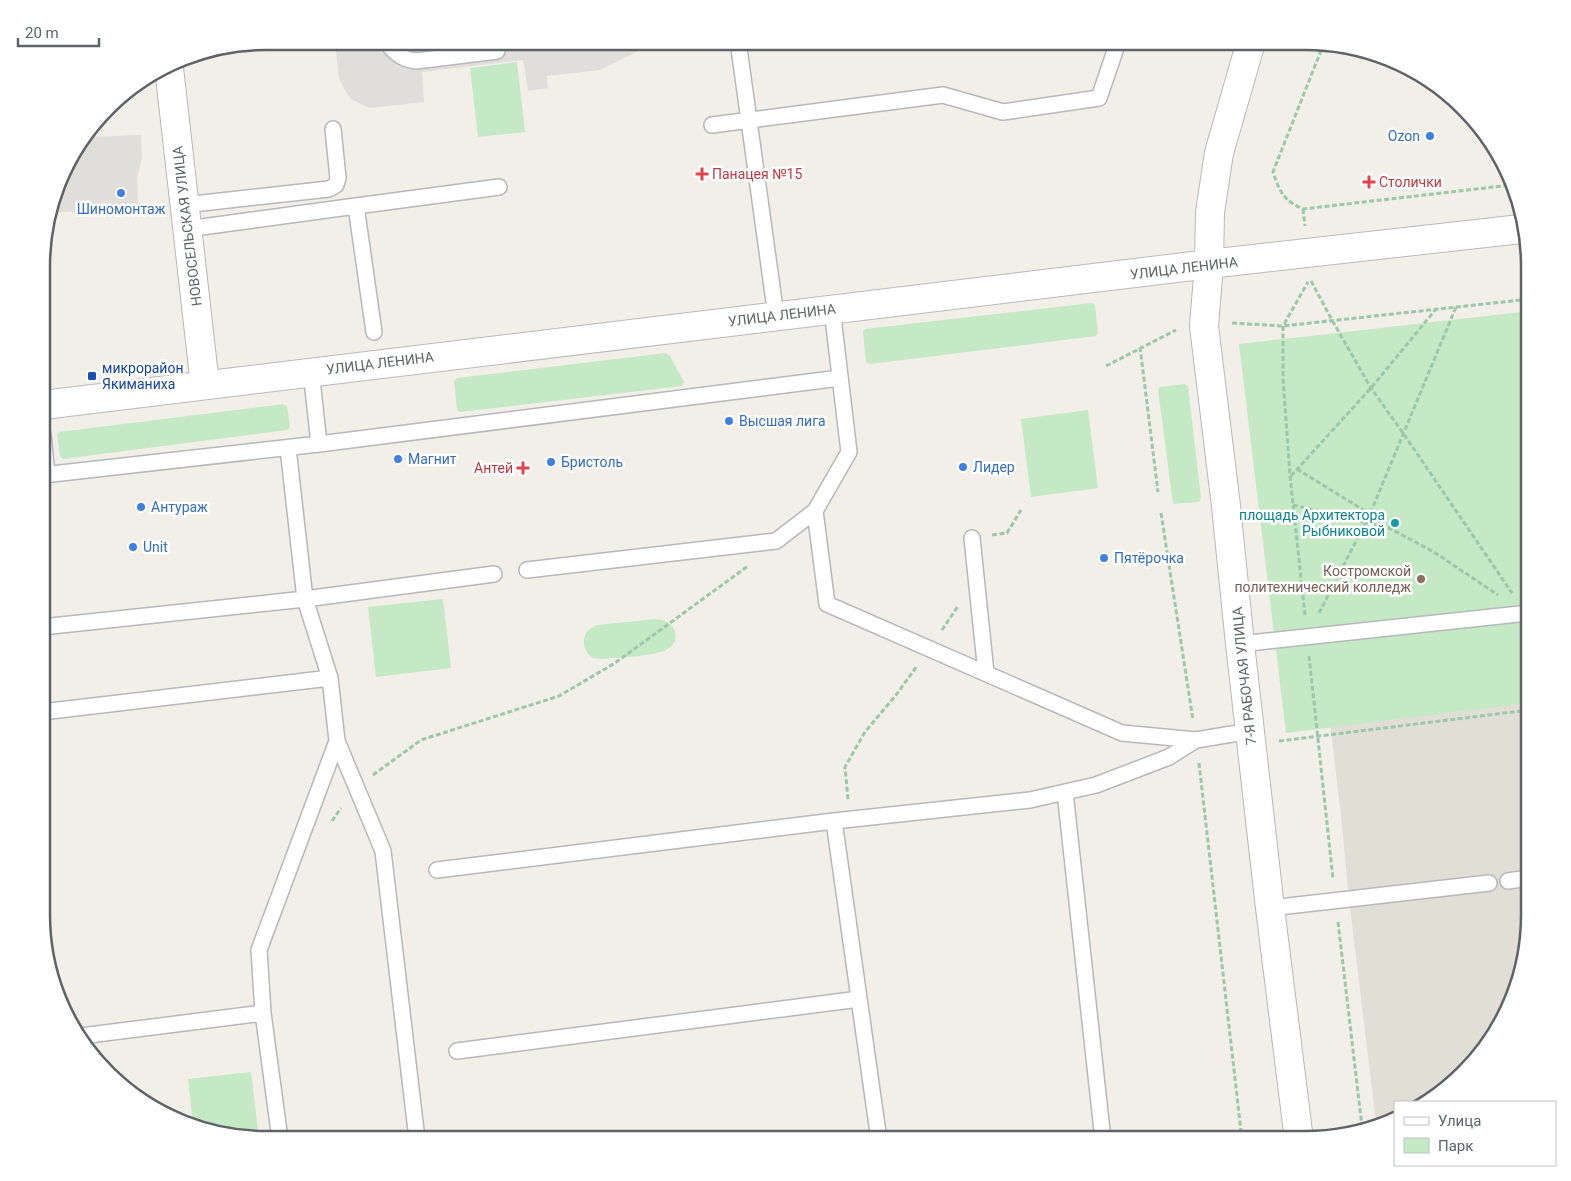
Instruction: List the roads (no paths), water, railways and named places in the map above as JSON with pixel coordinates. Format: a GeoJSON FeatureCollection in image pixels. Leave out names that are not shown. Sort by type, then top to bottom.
{"type":"FeatureCollection","features":[{"type":"Feature","properties":{"kind":"main road","name":"7-Я РАБОЧАЯ УЛИЦА"},"geometry":{"type":"LineString","coordinates":[[1249,50],[1218,153],[1210,212],[1209,264],[1204,326],[1226,506],[1270,908],[1298,1131]]}},
{"type":"Feature","properties":{"kind":"main road","name":"НОВОСЕЛЬСКАЯ УЛИЦА"},"geometry":{"type":"LineString","coordinates":[[169,73],[205,385]]}},
{"type":"Feature","properties":{"kind":"main road","name":"УЛИЦА ЛЕНИНА"},"geometry":{"type":"LineString","coordinates":[[50,404],[1209,264],[1518,229]]}},
{"type":"Feature","properties":{"kind":"lane"},"geometry":{"type":"LineString","coordinates":[[392,50],[404,60],[416,61],[497,51]]}},
{"type":"Feature","properties":{"kind":"lane"},"geometry":{"type":"LineString","coordinates":[[739,50],[776,316]]}},
{"type":"Feature","properties":{"kind":"lane"},"geometry":{"type":"LineString","coordinates":[[712,125],[944,95],[1003,112],[1099,98],[1115,50]]}},
{"type":"Feature","properties":{"kind":"lane"},"geometry":{"type":"LineString","coordinates":[[186,217],[329,189],[336,185],[338,178],[333,129]]}},
{"type":"Feature","properties":{"kind":"lane"},"geometry":{"type":"LineString","coordinates":[[186,217],[356,206],[499,187]]}},
{"type":"Feature","properties":{"kind":"lane"},"geometry":{"type":"LineString","coordinates":[[356,206],[374,332]]}},
{"type":"Feature","properties":{"kind":"lane"},"geometry":{"type":"LineString","coordinates":[[527,570],[776,541],[815,511],[849,452],[832,309]]}},
{"type":"Feature","properties":{"kind":"lane"},"geometry":{"type":"LineString","coordinates":[[311,372],[319,444]]}},
{"type":"Feature","properties":{"kind":"lane"},"geometry":{"type":"LineString","coordinates":[[50,474],[288,448],[840,378]]}},
{"type":"Feature","properties":{"kind":"lane"},"geometry":{"type":"LineString","coordinates":[[288,448],[305,599],[330,678],[337,741],[383,851],[416,1131]]}},
{"type":"Feature","properties":{"kind":"lane"},"geometry":{"type":"LineString","coordinates":[[815,511],[827,604],[1122,733],[1196,740],[1251,738]]}},
{"type":"Feature","properties":{"kind":"lane"},"geometry":{"type":"LineString","coordinates":[[972,538],[986,673]]}},
{"type":"Feature","properties":{"kind":"lane"},"geometry":{"type":"LineString","coordinates":[[50,626],[305,599],[494,574]]}},
{"type":"Feature","properties":{"kind":"lane"},"geometry":{"type":"LineString","coordinates":[[1240,644],[1521,614]]}},
{"type":"Feature","properties":{"kind":"lane"},"geometry":{"type":"LineString","coordinates":[[50,711],[330,678]]}},
{"type":"Feature","properties":{"kind":"lane"},"geometry":{"type":"LineString","coordinates":[[437,870],[850,819],[1030,800],[1096,785],[1169,757],[1196,740]]}},
{"type":"Feature","properties":{"kind":"lane"},"geometry":{"type":"LineString","coordinates":[[279,1131],[263,1013],[259,950],[337,741]]}},
{"type":"Feature","properties":{"kind":"lane"},"geometry":{"type":"LineString","coordinates":[[1065,792],[1102,1131]]}},
{"type":"Feature","properties":{"kind":"lane"},"geometry":{"type":"LineString","coordinates":[[834,821],[878,1131]]}},
{"type":"Feature","properties":{"kind":"lane"},"geometry":{"type":"LineString","coordinates":[[1508,880],[1521,879]]}},
{"type":"Feature","properties":{"kind":"lane"},"geometry":{"type":"LineString","coordinates":[[1270,908],[1489,883]]}},
{"type":"Feature","properties":{"kind":"lane"},"geometry":{"type":"LineString","coordinates":[[457,1051],[859,1000]]}},
{"type":"Feature","properties":{"kind":"lane"},"geometry":{"type":"LineString","coordinates":[[86,1035],[263,1013]]}},
{"type":"Feature","properties":{"kind":"place","name":"Ozon"},"geometry":{"type":"Point","coordinates":[1430,136]}},
{"type":"Feature","properties":{"kind":"place","name":"Панацея №15"},"geometry":{"type":"Point","coordinates":[702,174]}},
{"type":"Feature","properties":{"kind":"place","name":"Столички"},"geometry":{"type":"Point","coordinates":[1369,182]}},
{"type":"Feature","properties":{"kind":"place","name":"Шиномонтаж"},"geometry":{"type":"Point","coordinates":[121,193]}},
{"type":"Feature","properties":{"kind":"place","name":"микрорайон Якиманиха"},"geometry":{"type":"Point","coordinates":[92,376]}},
{"type":"Feature","properties":{"kind":"place","name":"Высшая лига"},"geometry":{"type":"Point","coordinates":[729,421]}},
{"type":"Feature","properties":{"kind":"place","name":"Магнит"},"geometry":{"type":"Point","coordinates":[398,459]}},
{"type":"Feature","properties":{"kind":"place","name":"Бристоль"},"geometry":{"type":"Point","coordinates":[551,462]}},
{"type":"Feature","properties":{"kind":"place","name":"Лидер"},"geometry":{"type":"Point","coordinates":[963,467]}},
{"type":"Feature","properties":{"kind":"place","name":"Антей"},"geometry":{"type":"Point","coordinates":[523,468]}},
{"type":"Feature","properties":{"kind":"place","name":"Антураж"},"geometry":{"type":"Point","coordinates":[141,507]}},
{"type":"Feature","properties":{"kind":"place","name":"площадь Архитектора Рыбниковой"},"geometry":{"type":"Point","coordinates":[1395,523]}},
{"type":"Feature","properties":{"kind":"place","name":"Unit"},"geometry":{"type":"Point","coordinates":[133,547]}},
{"type":"Feature","properties":{"kind":"place","name":"Пятёрочка"},"geometry":{"type":"Point","coordinates":[1104,558]}},
{"type":"Feature","properties":{"kind":"place","name":"Костромской политехнический колледж"},"geometry":{"type":"Point","coordinates":[1421,579]}}]}
